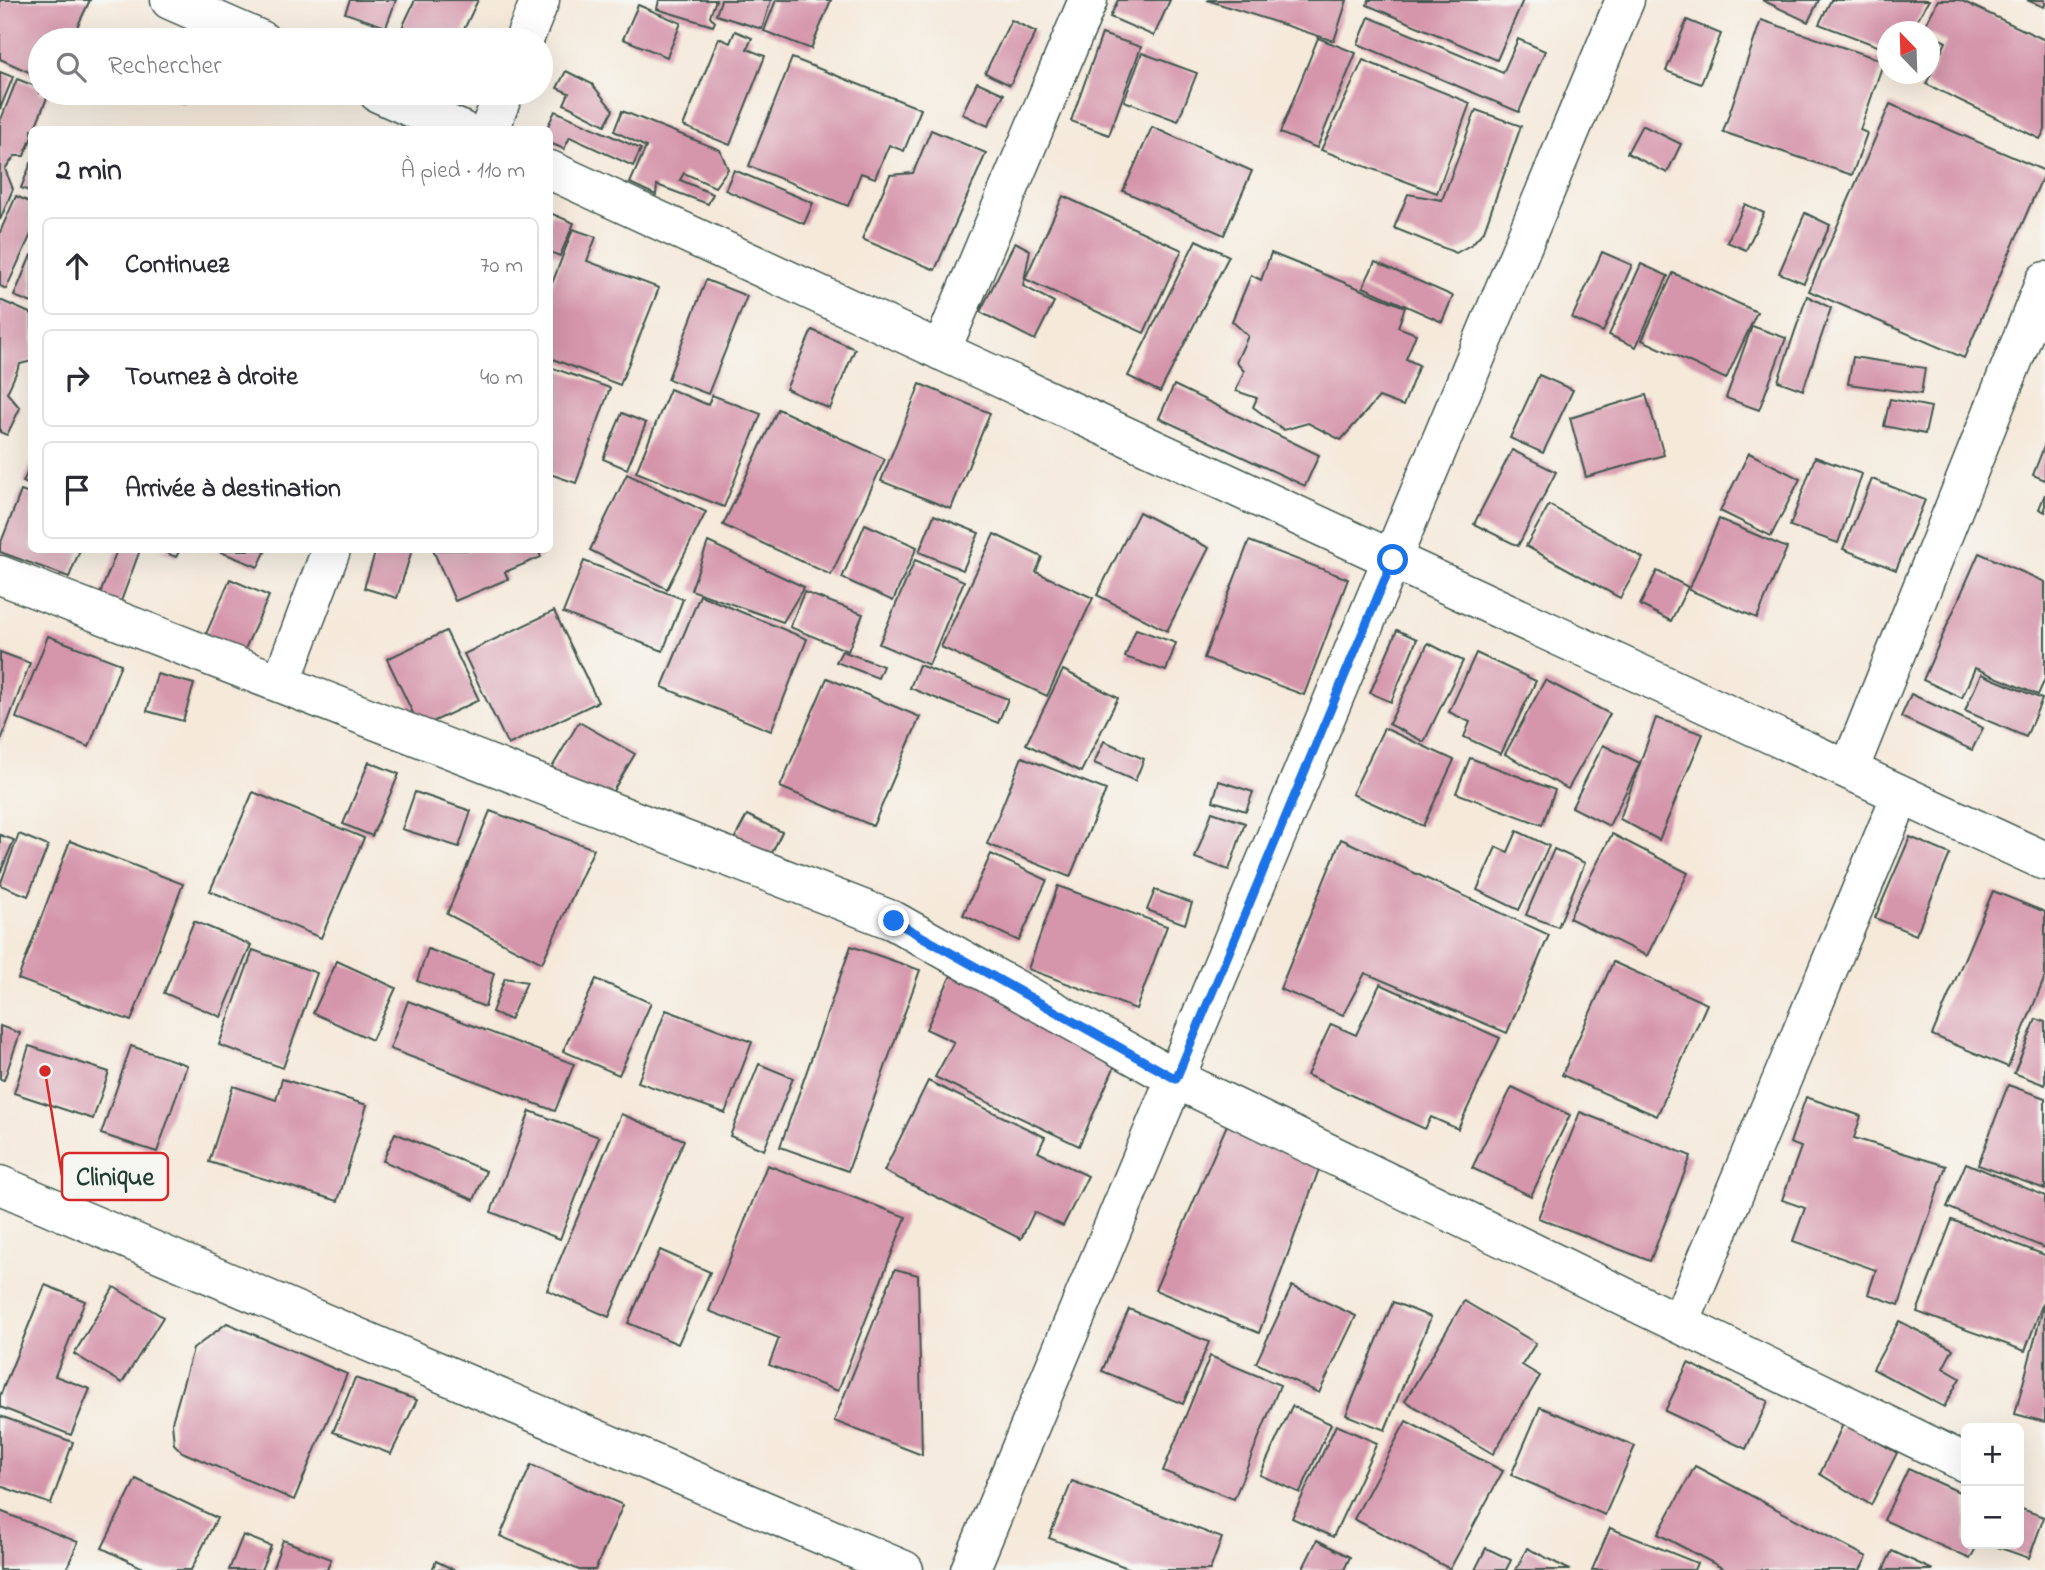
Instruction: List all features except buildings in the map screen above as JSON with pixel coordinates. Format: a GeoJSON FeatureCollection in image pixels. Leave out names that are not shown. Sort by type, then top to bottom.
{"type":"FeatureCollection","features":[{"type":"Feature","properties":{"kind":"street"},"geometry":{"type":"LineString","coordinates":[[170,0],[234,28]]}},
{"type":"Feature","properties":{"kind":"street"},"geometry":{"type":"LineString","coordinates":[[529,28],[540,0]]}},
{"type":"Feature","properties":{"kind":"street"},"geometry":{"type":"LineString","coordinates":[[941,351],[1088,0]]}},
{"type":"Feature","properties":{"kind":"street"},"geometry":{"type":"LineString","coordinates":[[970,1570],[1625,0]]}},
{"type":"Feature","properties":{"kind":"street"},"geometry":{"type":"LineString","coordinates":[[405,105],[452,126]]}},
{"type":"Feature","properties":{"kind":"street"},"geometry":{"type":"LineString","coordinates":[[491,126],[499,105]]}},
{"type":"Feature","properties":{"kind":"street"},"geometry":{"type":"LineString","coordinates":[[553,171],[2045,861]]}},
{"type":"Feature","properties":{"kind":"street"},"geometry":{"type":"LineString","coordinates":[[1849,771],[2045,281]]}},
{"type":"Feature","properties":{"kind":"street"},"geometry":{"type":"LineString","coordinates":[[281,683],[330,553]]}},
{"type":"Feature","properties":{"kind":"street"},"geometry":{"type":"LineString","coordinates":[[0,575],[894,921],[1176,1079],[1961,1461]]}},
{"type":"Feature","properties":{"kind":"street"},"geometry":{"type":"LineString","coordinates":[[1680,1323],[1902,794]]}},
{"type":"Feature","properties":{"kind":"street"},"geometry":{"type":"LineString","coordinates":[[0,1185],[904,1570]]}},
{"type":"Feature","properties":{"kind":"place","name":"Clinique"},"geometry":{"type":"Point","coordinates":[45,1071]}},
{"type":"Feature","properties":{"kind":"route"},"geometry":{"type":"LineString","coordinates":[[894,921],[1176,1079],[1393,560]]}}]}
